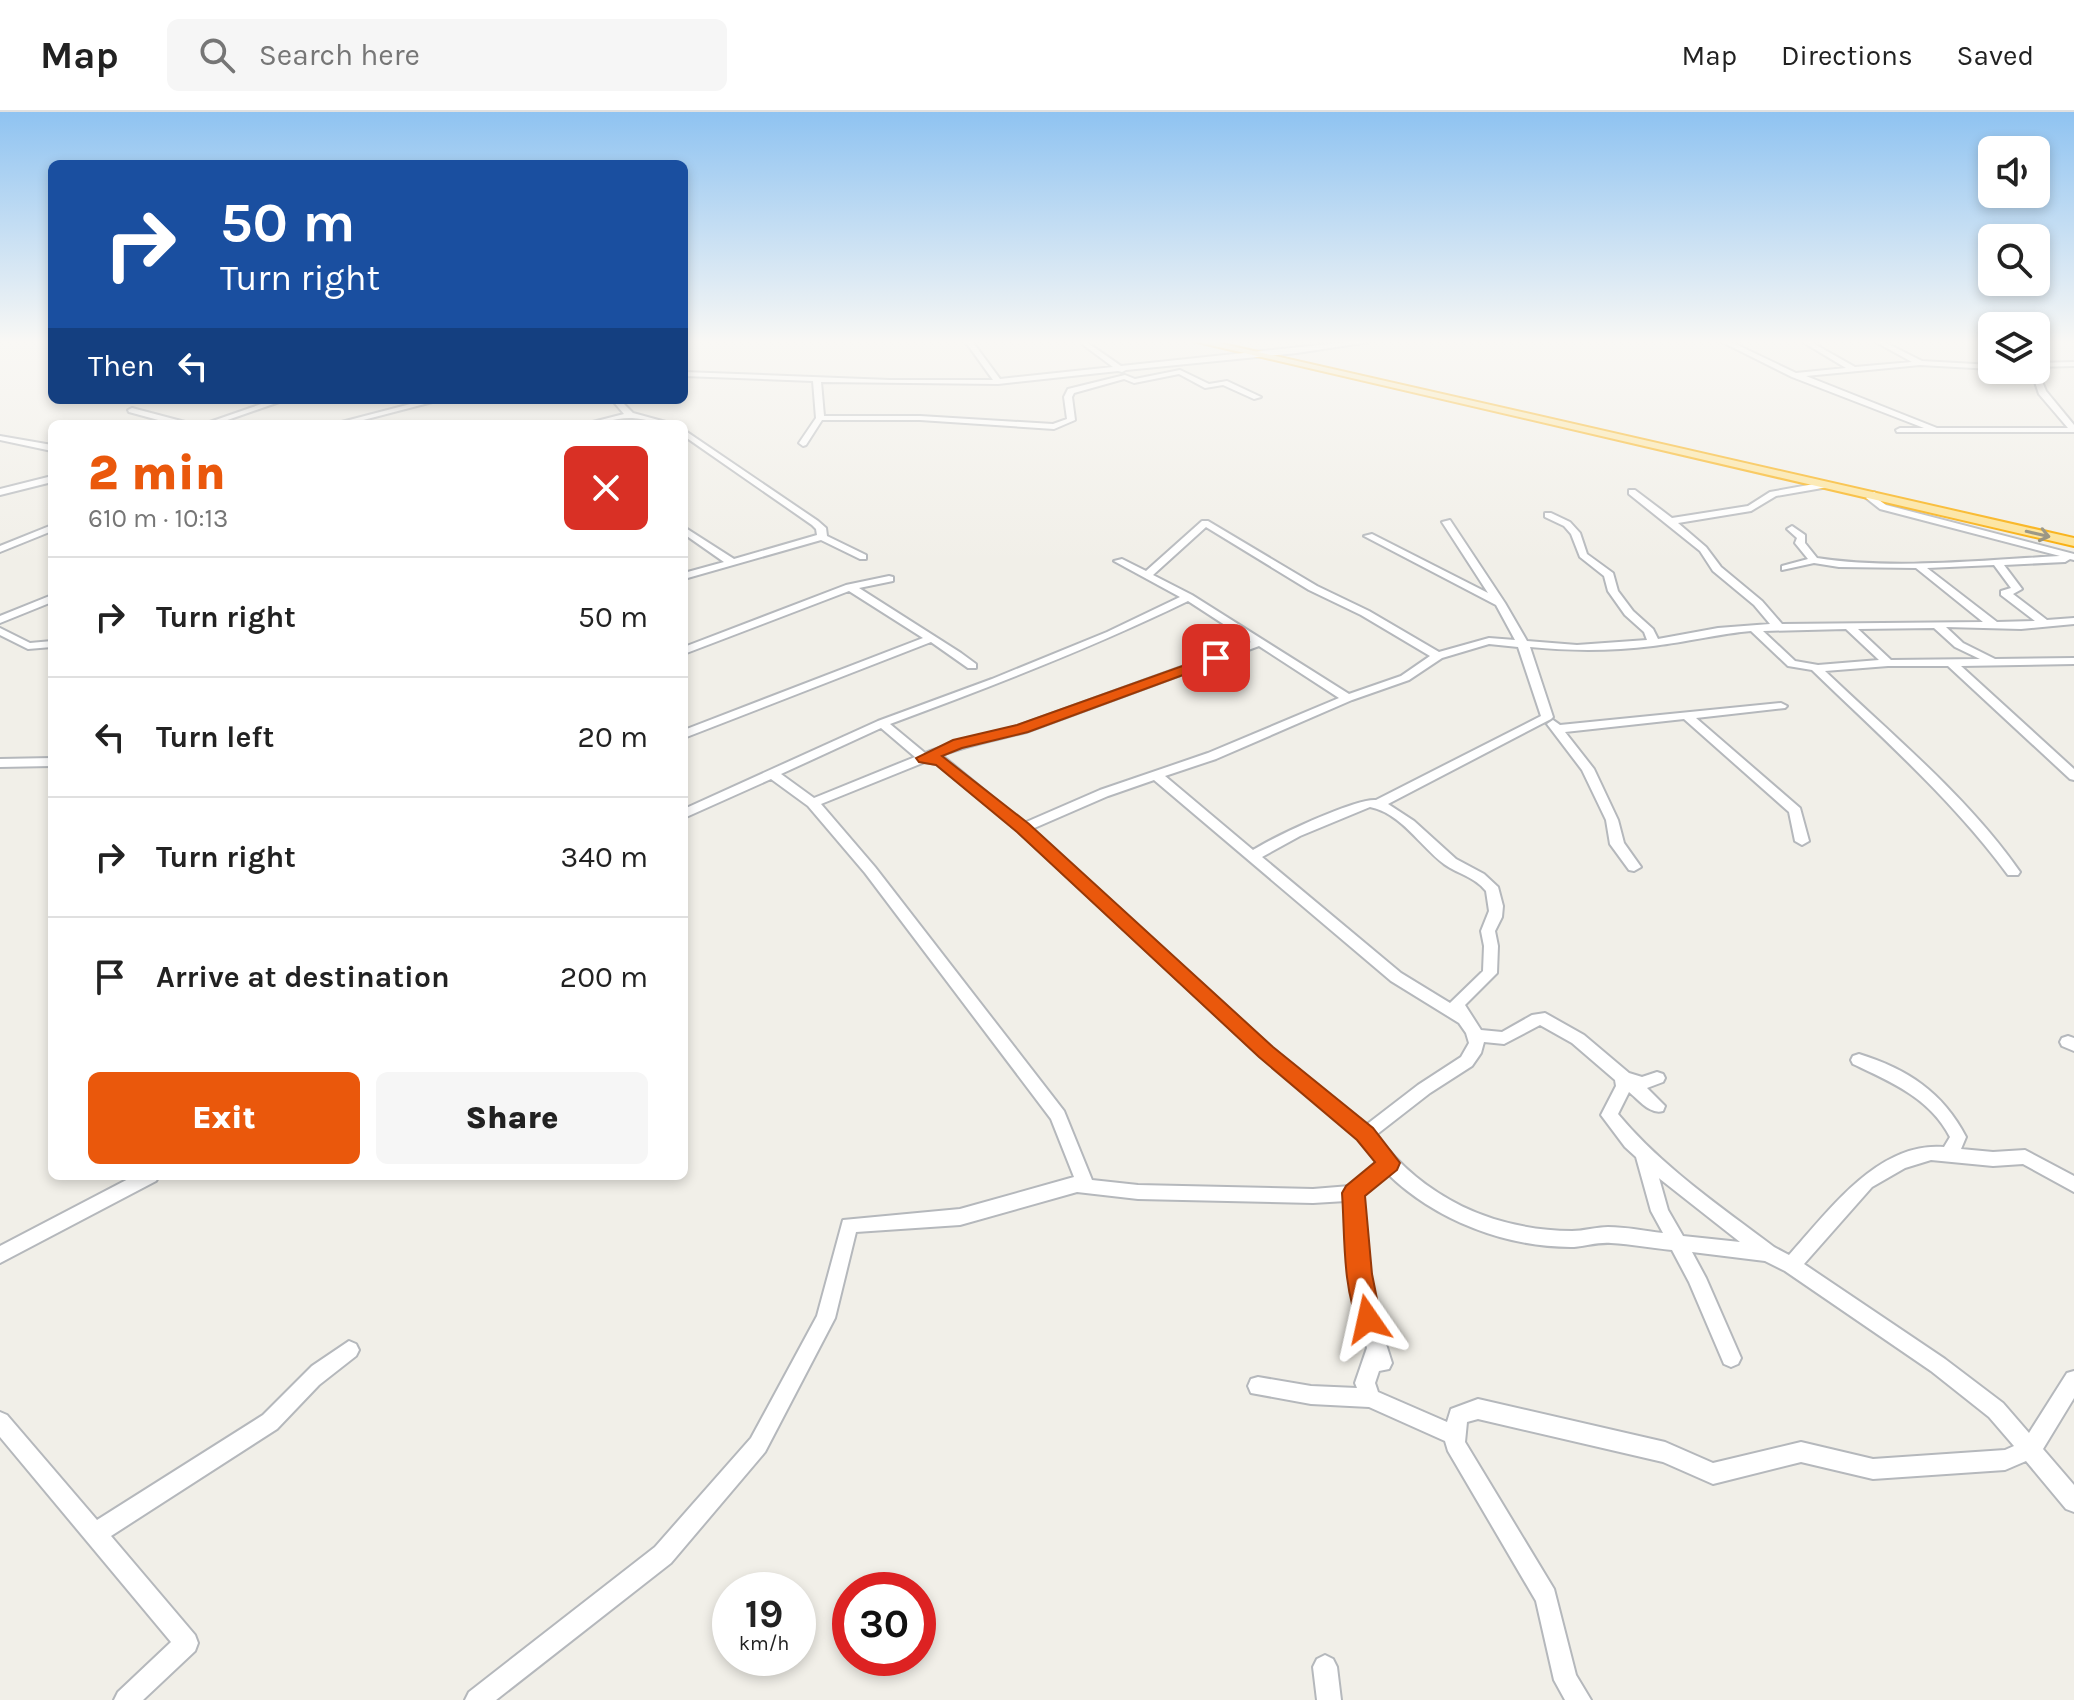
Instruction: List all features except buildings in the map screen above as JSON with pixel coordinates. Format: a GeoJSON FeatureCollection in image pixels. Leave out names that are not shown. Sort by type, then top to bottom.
{"type":"FeatureCollection","features":[{"type":"Feature","properties":{"kind":"highway"},"geometry":{"type":"LineString","coordinates":[[1522,415],[2074,542]]}},
{"type":"Feature","properties":{"kind":"highway"},"geometry":{"type":"LineString","coordinates":[[1578,415],[2074,528]]}},
{"type":"Feature","properties":{"kind":"street"},"geometry":{"type":"LineString","coordinates":[[354,420],[374,415]]}},
{"type":"Feature","properties":{"kind":"street"},"geometry":{"type":"LineString","coordinates":[[607,420],[630,415]]}},
{"type":"Feature","properties":{"kind":"street"},"geometry":{"type":"LineString","coordinates":[[630,415],[652,420]]}},
{"type":"Feature","properties":{"kind":"street"},"geometry":{"type":"LineString","coordinates":[[803,443],[820,418],[920,418],[1054,427],[1071,420],[1070,415]]}},
{"type":"Feature","properties":{"kind":"street"},"geometry":{"type":"LineString","coordinates":[[1901,415],[1935,428]]}},
{"type":"Feature","properties":{"kind":"street"},"geometry":{"type":"LineString","coordinates":[[1900,430],[2073,430]]}},
{"type":"Feature","properties":{"kind":"street"},"geometry":{"type":"LineString","coordinates":[[688,437],[815,523],[821,528],[822,537]]}},
{"type":"Feature","properties":{"kind":"street"},"geometry":{"type":"LineString","coordinates":[[0,438],[48,447]]}},
{"type":"Feature","properties":{"kind":"street"},"geometry":{"type":"LineString","coordinates":[[0,492],[48,480]]}},
{"type":"Feature","properties":{"kind":"street"},"geometry":{"type":"LineString","coordinates":[[1670,521],[1751,508],[1773,494],[1825,485]]}},
{"type":"Feature","properties":{"kind":"street"},"geometry":{"type":"LineString","coordinates":[[1632,492],[1703,549],[1708,559],[1758,603],[1779,628]]}},
{"type":"Feature","properties":{"kind":"street"},"geometry":{"type":"LineString","coordinates":[[1874,495],[1871,498],[1883,507],[2074,558]]}},
{"type":"Feature","properties":{"kind":"street"},"geometry":{"type":"LineString","coordinates":[[1883,507],[1891,522]]}},
{"type":"Feature","properties":{"kind":"street"},"geometry":{"type":"LineString","coordinates":[[1548,515],[1567,524],[1575,533],[1583,555],[1609,575],[1613,591],[1629,613],[1649,631],[1654,643]]}},
{"type":"Feature","properties":{"kind":"street"},"geometry":{"type":"LineString","coordinates":[[1447,522],[1523,644],[1547,717],[1588,769],[1612,820],[1617,844],[1634,867]]}},
{"type":"Feature","properties":{"kind":"street"},"geometry":{"type":"LineString","coordinates":[[1148,574],[1205,523],[1313,588],[1365,613],[1438,656]]}},
{"type":"Feature","properties":{"kind":"street"},"geometry":{"type":"LineString","coordinates":[[1792,529],[1802,537],[1800,543],[1814,560]]}},
{"type":"Feature","properties":{"kind":"street"},"geometry":{"type":"LineString","coordinates":[[0,549],[48,530]]}},
{"type":"Feature","properties":{"kind":"street"},"geometry":{"type":"LineString","coordinates":[[688,533],[733,563]]}},
{"type":"Feature","properties":{"kind":"street"},"geometry":{"type":"LineString","coordinates":[[1369,536],[1500,603]]}},
{"type":"Feature","properties":{"kind":"street"},"geometry":{"type":"LineString","coordinates":[[688,575],[822,537],[863,557]]}},
{"type":"Feature","properties":{"kind":"street"},"geometry":{"type":"LineString","coordinates":[[1786,568],[1814,560],[1839,564],[1918,565],[2074,558]]}},
{"type":"Feature","properties":{"kind":"street"},"geometry":{"type":"LineString","coordinates":[[1119,561],[1188,597],[1348,698]]}},
{"type":"Feature","properties":{"kind":"street"},"geometry":{"type":"LineString","coordinates":[[1997,562],[2017,589],[2005,593],[2044,623]]}},
{"type":"Feature","properties":{"kind":"street"},"geometry":{"type":"LineString","coordinates":[[1918,565],[1993,624]]}},
{"type":"Feature","properties":{"kind":"street"},"geometry":{"type":"LineString","coordinates":[[688,649],[850,587],[889,579]]}},
{"type":"Feature","properties":{"kind":"street"},"geometry":{"type":"LineString","coordinates":[[850,587],[907,620],[972,666]]}},
{"type":"Feature","properties":{"kind":"street"},"geometry":{"type":"LineString","coordinates":[[688,812],[882,723],[1111,634],[1188,597]]}},
{"type":"Feature","properties":{"kind":"street"},"geometry":{"type":"LineString","coordinates":[[0,620],[48,600]]}},
{"type":"Feature","properties":{"kind":"street"},"geometry":{"type":"LineString","coordinates":[[1023,828],[1405,678],[1438,656],[1489,641],[1577,648],[1654,643],[1754,628],[2074,621]]}},
{"type":"Feature","properties":{"kind":"street"},"geometry":{"type":"LineString","coordinates":[[1936,624],[1959,645],[1994,661]]}},
{"type":"Feature","properties":{"kind":"street"},"geometry":{"type":"LineString","coordinates":[[1850,627],[1888,663]]}},
{"type":"Feature","properties":{"kind":"street"},"geometry":{"type":"LineString","coordinates":[[1754,628],[1792,664],[1819,668],[1816,668]]}},
{"type":"Feature","properties":{"kind":"street"},"geometry":{"type":"LineString","coordinates":[[0,631],[28,646],[48,644]]}},
{"type":"Feature","properties":{"kind":"street"},"geometry":{"type":"LineString","coordinates":[[688,732],[930,639]]}},
{"type":"Feature","properties":{"kind":"street"},"geometry":{"type":"LineString","coordinates":[[813,803],[958,744],[1022,729],[1258,643]]}},
{"type":"Feature","properties":{"kind":"street"},"geometry":{"type":"LineString","coordinates":[[1952,663],[1959,645]]}},
{"type":"Feature","properties":{"kind":"street"},"geometry":{"type":"LineString","coordinates":[[1816,668],[1888,663],[2074,661]]}},
{"type":"Feature","properties":{"kind":"street"},"geometry":{"type":"LineString","coordinates":[[1952,663],[2074,776]]}},
{"type":"Feature","properties":{"kind":"street"},"geometry":{"type":"LineString","coordinates":[[1816,668],[1931,778],[1992,844],[2013,872]]}},
{"type":"Feature","properties":{"kind":"street"},"geometry":{"type":"LineString","coordinates":[[1557,729],[1781,706]]}},
{"type":"Feature","properties":{"kind":"street"},"geometry":{"type":"LineString","coordinates":[[1687,716],[1795,811],[1802,841]]}},
{"type":"Feature","properties":{"kind":"street"},"geometry":{"type":"LineString","coordinates":[[1378,804],[1547,717]]}},
{"type":"Feature","properties":{"kind":"street"},"geometry":{"type":"LineString","coordinates":[[882,723],[924,758],[941,761],[1023,828],[1255,1042],[1365,1134],[1411,1185],[1480,1223],[1523,1234],[1573,1239],[1608,1235],[1768,1253]]}},
{"type":"Feature","properties":{"kind":"street"},"geometry":{"type":"LineString","coordinates":[[0,763],[48,762]]}},
{"type":"Feature","properties":{"kind":"street"},"geometry":{"type":"LineString","coordinates":[[1173,789],[1176,768]]}},
{"type":"Feature","properties":{"kind":"street"},"geometry":{"type":"LineString","coordinates":[[771,773],[813,803],[870,870],[1058,1116],[1084,1179],[1077,1185]]}},
{"type":"Feature","properties":{"kind":"street"},"geometry":{"type":"LineString","coordinates":[[1155,774],[1396,977],[1424,997],[1464,1018]]}},
{"type":"Feature","properties":{"kind":"street"},"geometry":{"type":"LineString","coordinates":[[1253,856],[1279,838],[1369,803],[1378,804],[1408,819],[1452,863],[1487,882],[1494,891],[1494,924],[1488,931],[1490,973],[1457,1004],[1475,1035],[1473,1053],[1460,1070],[1424,1089],[1393,1116],[1365,1134]]}},
{"type":"Feature","properties":{"kind":"street"},"geometry":{"type":"LineString","coordinates":[[1475,1035],[1504,1038],[1537,1019],[1545,1019],[1578,1039],[1657,1106]]}},
{"type":"Feature","properties":{"kind":"street"},"geometry":{"type":"LineString","coordinates":[[1859,1060],[1920,1088],[1951,1118],[1958,1137],[1950,1153]]}},
{"type":"Feature","properties":{"kind":"street"},"geometry":{"type":"LineString","coordinates":[[1623,1077],[1642,1083],[1657,1078]]}},
{"type":"Feature","properties":{"kind":"street"},"geometry":{"type":"LineString","coordinates":[[1623,1077],[1624,1086],[1609,1115],[1643,1154],[1768,1253],[1791,1265],[1938,1365],[1996,1410],[2074,1501]]}},
{"type":"Feature","properties":{"kind":"street"},"geometry":{"type":"LineString","coordinates":[[1791,1265],[1853,1193],[1870,1179],[1899,1163],[1931,1153],[1993,1159],[2025,1157],[2074,1185]]}},
{"type":"Feature","properties":{"kind":"street"},"geometry":{"type":"LineString","coordinates":[[1643,1154],[1660,1211],[1681,1244],[1731,1358]]}},
{"type":"Feature","properties":{"kind":"street"},"geometry":{"type":"LineString","coordinates":[[484,1697],[663,1555],[758,1445],[826,1318],[843,1262],[849,1225],[960,1217],[1077,1185],[1138,1192],[1250,1197],[1354,1193],[1389,1163]]}},
{"type":"Feature","properties":{"kind":"street"},"geometry":{"type":"LineString","coordinates":[[0,1255],[142,1180]]}},
{"type":"Feature","properties":{"kind":"street"},"geometry":{"type":"LineString","coordinates":[[1354,1193],[1360,1274],[1380,1355],[1365,1383],[1370,1398]]}},
{"type":"Feature","properties":{"kind":"street"},"geometry":{"type":"LineString","coordinates":[[95,1534],[270,1422],[289,1407],[320,1372],[349,1350]]}},
{"type":"Feature","properties":{"kind":"street"},"geometry":{"type":"LineString","coordinates":[[1579,1700],[1566,1680],[1546,1597],[1455,1444],[1458,1416],[1478,1409],[1665,1452],[1713,1474],[1801,1452],[1873,1469],[2005,1460],[2031,1449],[2074,1380]]}},
{"type":"Feature","properties":{"kind":"street"},"geometry":{"type":"LineString","coordinates":[[1258,1386],[1311,1395],[1370,1398],[1456,1436]]}},
{"type":"Feature","properties":{"kind":"street"},"geometry":{"type":"LineString","coordinates":[[0,1422],[187,1643],[126,1700]]}},
{"type":"Feature","properties":{"kind":"street"},"geometry":{"type":"LineString","coordinates":[[1325,1667],[1329,1700]]}},
{"type":"Feature","properties":{"kind":"route"},"geometry":{"type":"LineString","coordinates":[[1216,658],[1022,729],[958,744],[924,758],[941,761],[1023,828],[1266,1052],[1365,1134],[1389,1163],[1354,1193],[1360,1274],[1368,1319]]}}]}
